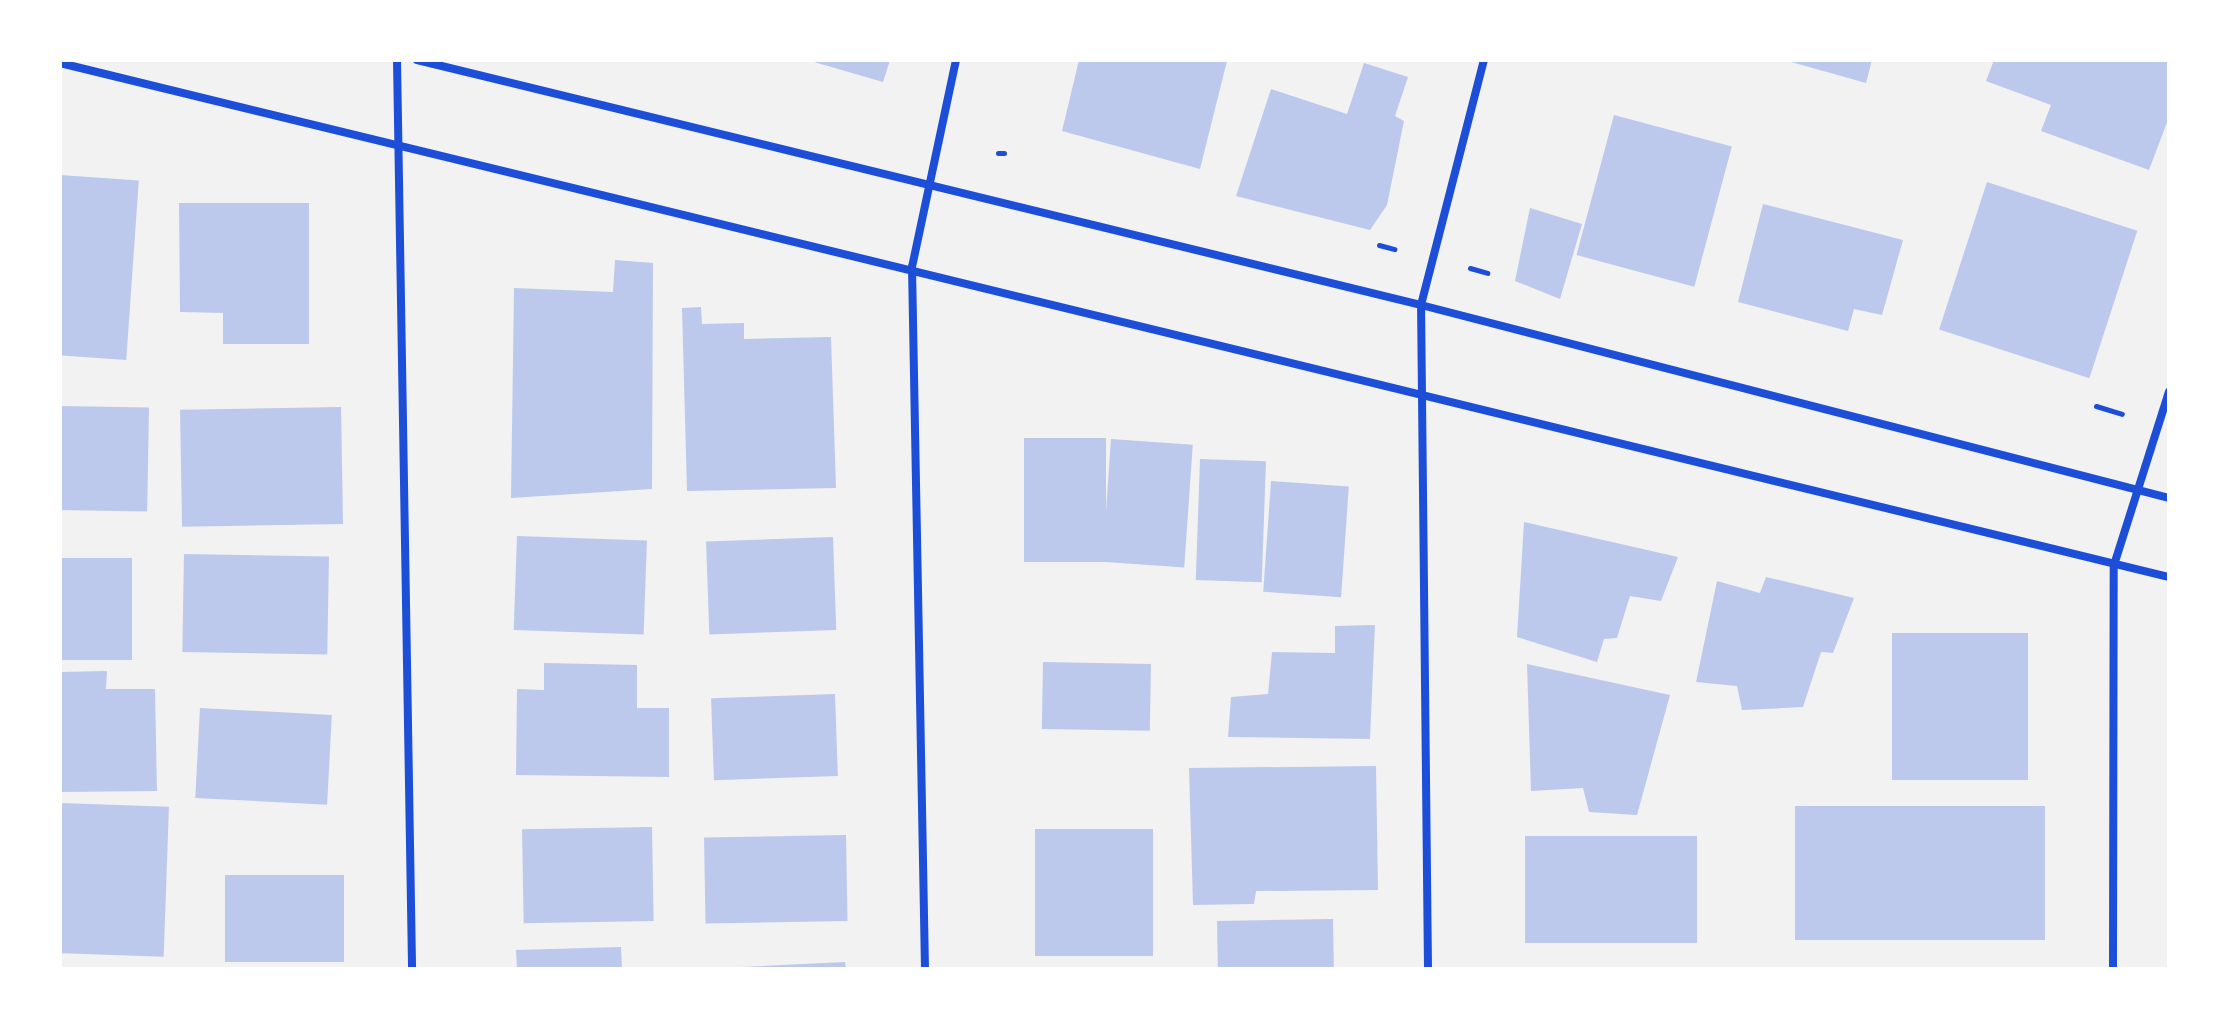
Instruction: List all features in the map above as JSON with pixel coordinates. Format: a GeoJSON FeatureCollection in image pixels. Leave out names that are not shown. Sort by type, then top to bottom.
{"type":"FeatureCollection","features":[{"type":"Feature","properties":{"kind":"street"},"geometry":{"type":"LineString","coordinates":[[397,60],[412,969]]}},
{"type":"Feature","properties":{"kind":"street"},"geometry":{"type":"LineString","coordinates":[[417,60],[1421,305],[2169,498]]}},
{"type":"Feature","properties":{"kind":"street"},"geometry":{"type":"LineString","coordinates":[[925,969],[912,267],[924,184],[956,60]]}},
{"type":"Feature","properties":{"kind":"street"},"geometry":{"type":"LineString","coordinates":[[1428,969],[1416,397],[1421,305],[1484,60]]}},
{"type":"Feature","properties":{"kind":"street"},"geometry":{"type":"LineString","coordinates":[[60,63],[399,150],[912,267],[1416,397],[2169,577]]}},
{"type":"Feature","properties":{"kind":"street"},"geometry":{"type":"LineString","coordinates":[[2113,969],[2114,565],[2132,490],[2169,392]]}},
{"type":"Feature","properties":{"kind":"path"},"geometry":{"type":"LineString","coordinates":[[1379,245],[1394,249]]}},
{"type":"Feature","properties":{"kind":"path"},"geometry":{"type":"LineString","coordinates":[[2096,406],[2128,415]]}},
{"type":"Feature","properties":{"kind":"building"},"geometry":{"type":"Polygon","coordinates":[[[807,60],[890,60],[883,82],[807,60]]]}},
{"type":"Feature","properties":{"kind":"building"},"geometry":{"type":"Polygon","coordinates":[[[1079,60],[1227,61],[1200,169],[1062,131],[1079,60]]]}},
{"type":"Feature","properties":{"kind":"building"},"geometry":{"type":"Polygon","coordinates":[[[1784,60],[1872,60],[1866,83],[1784,60]]]}},
{"type":"Feature","properties":{"kind":"building"},"geometry":{"type":"Polygon","coordinates":[[[1994,60],[2169,60],[2169,117],[2149,170],[2041,131],[2051,105],[1986,81],[1994,60]]]}},
{"type":"Feature","properties":{"kind":"building"},"geometry":{"type":"Polygon","coordinates":[[[1364,63],[1408,77],[1395,116],[1404,121],[1387,205],[1370,230],[1236,196],[1271,89],[1347,114],[1364,63]]]}},
{"type":"Feature","properties":{"kind":"building"},"geometry":{"type":"Polygon","coordinates":[[[1614,115],[1732,147],[1694,287],[1576,255],[1614,115]]]}},
{"type":"Feature","properties":{"kind":"building"},"geometry":{"type":"Polygon","coordinates":[[[60,175],[139,181],[126,360],[60,355],[60,175]]]}},
{"type":"Feature","properties":{"kind":"building"},"geometry":{"type":"Polygon","coordinates":[[[1987,182],[2137,231],[2089,378],[1939,329],[1987,182]]]}},
{"type":"Feature","properties":{"kind":"building"},"geometry":{"type":"Polygon","coordinates":[[[179,203],[309,203],[309,344],[223,344],[223,313],[180,312],[179,203]]]}},
{"type":"Feature","properties":{"kind":"building"},"geometry":{"type":"Polygon","coordinates":[[[1763,204],[1903,240],[1882,315],[1854,309],[1848,331],[1738,302],[1763,204]]]}},
{"type":"Feature","properties":{"kind":"building"},"geometry":{"type":"Polygon","coordinates":[[[1530,208],[1582,224],[1560,299],[1515,281],[1530,208]]]}},
{"type":"Feature","properties":{"kind":"building"},"geometry":{"type":"Polygon","coordinates":[[[615,260],[653,263],[652,489],[511,498],[514,288],[613,292],[615,260]]]}},
{"type":"Feature","properties":{"kind":"building"},"geometry":{"type":"Polygon","coordinates":[[[701,307],[702,324],[744,323],[744,339],[831,337],[836,488],[687,491],[682,308],[701,307]]]}},
{"type":"Feature","properties":{"kind":"building"},"geometry":{"type":"Polygon","coordinates":[[[60,406],[149,408],[147,512],[60,510],[60,406]]]}},
{"type":"Feature","properties":{"kind":"building"},"geometry":{"type":"Polygon","coordinates":[[[341,407],[343,524],[182,527],[180,410],[341,407]]]}},
{"type":"Feature","properties":{"kind":"building"},"geometry":{"type":"Polygon","coordinates":[[[1024,438],[1106,438],[1106,562],[1024,562],[1024,438]]]}},
{"type":"Feature","properties":{"kind":"building"},"geometry":{"type":"Polygon","coordinates":[[[1111,439],[1193,445],[1184,567],[1102,562],[1111,439]]]}},
{"type":"Feature","properties":{"kind":"building"},"geometry":{"type":"Polygon","coordinates":[[[1200,459],[1266,461],[1262,582],[1196,580],[1200,459]]]}},
{"type":"Feature","properties":{"kind":"building"},"geometry":{"type":"Polygon","coordinates":[[[1271,481],[1349,486],[1341,597],[1263,592],[1271,481]]]}},
{"type":"Feature","properties":{"kind":"building"},"geometry":{"type":"Polygon","coordinates":[[[1524,522],[1678,557],[1661,601],[1630,596],[1617,638],[1604,639],[1597,662],[1517,637],[1524,522]]]}},
{"type":"Feature","properties":{"kind":"building"},"geometry":{"type":"Polygon","coordinates":[[[517,536],[647,541],[644,634],[514,630],[517,536]]]}},
{"type":"Feature","properties":{"kind":"building"},"geometry":{"type":"Polygon","coordinates":[[[833,537],[836,630],[709,634],[706,541],[833,537]]]}},
{"type":"Feature","properties":{"kind":"building"},"geometry":{"type":"Polygon","coordinates":[[[184,554],[329,557],[327,655],[182,652],[184,554]]]}},
{"type":"Feature","properties":{"kind":"building"},"geometry":{"type":"Polygon","coordinates":[[[60,558],[132,558],[132,660],[60,660],[60,558]]]}},
{"type":"Feature","properties":{"kind":"building"},"geometry":{"type":"Polygon","coordinates":[[[1766,577],[1854,598],[1833,653],[1821,652],[1803,707],[1742,710],[1737,686],[1696,682],[1717,581],[1760,593],[1766,577]]]}},
{"type":"Feature","properties":{"kind":"building"},"geometry":{"type":"Polygon","coordinates":[[[1375,625],[1370,739],[1228,737],[1231,697],[1268,694],[1272,652],[1335,653],[1335,626],[1375,625]]]}},
{"type":"Feature","properties":{"kind":"building"},"geometry":{"type":"Polygon","coordinates":[[[1892,633],[2028,633],[2028,780],[1892,780],[1892,633]]]}},
{"type":"Feature","properties":{"kind":"building"},"geometry":{"type":"Polygon","coordinates":[[[1043,662],[1151,664],[1150,731],[1042,729],[1043,662]]]}},
{"type":"Feature","properties":{"kind":"building"},"geometry":{"type":"Polygon","coordinates":[[[544,663],[637,665],[637,708],[669,708],[669,777],[516,775],[517,689],[544,690],[544,663]]]}},
{"type":"Feature","properties":{"kind":"building"},"geometry":{"type":"Polygon","coordinates":[[[1527,664],[1670,695],[1637,815],[1589,812],[1583,788],[1531,791],[1527,664]]]}},
{"type":"Feature","properties":{"kind":"building"},"geometry":{"type":"Polygon","coordinates":[[[107,671],[106,689],[155,689],[157,791],[60,792],[60,672],[107,671]]]}},
{"type":"Feature","properties":{"kind":"building"},"geometry":{"type":"Polygon","coordinates":[[[835,694],[838,776],[714,780],[711,698],[835,694]]]}},
{"type":"Feature","properties":{"kind":"building"},"geometry":{"type":"Polygon","coordinates":[[[200,708],[332,715],[327,805],[195,798],[200,708]]]}},
{"type":"Feature","properties":{"kind":"building"},"geometry":{"type":"Polygon","coordinates":[[[1376,766],[1378,890],[1256,891],[1254,904],[1193,905],[1189,768],[1376,766]]]}},
{"type":"Feature","properties":{"kind":"building"},"geometry":{"type":"Polygon","coordinates":[[[60,803],[169,807],[164,957],[60,953],[60,803]]]}},
{"type":"Feature","properties":{"kind":"building"},"geometry":{"type":"Polygon","coordinates":[[[1795,806],[2045,806],[2045,940],[1795,940],[1795,806]]]}},
{"type":"Feature","properties":{"kind":"building"},"geometry":{"type":"Polygon","coordinates":[[[652,827],[654,921],[524,923],[522,829],[652,827]]]}},
{"type":"Feature","properties":{"kind":"building"},"geometry":{"type":"Polygon","coordinates":[[[1035,829],[1153,829],[1153,956],[1035,956],[1035,829]]]}},
{"type":"Feature","properties":{"kind":"building"},"geometry":{"type":"Polygon","coordinates":[[[846,835],[848,921],[706,923],[704,837],[846,835]]]}},
{"type":"Feature","properties":{"kind":"building"},"geometry":{"type":"Polygon","coordinates":[[[1525,836],[1697,836],[1697,943],[1525,943],[1525,836]]]}},
{"type":"Feature","properties":{"kind":"building"},"geometry":{"type":"Polygon","coordinates":[[[225,875],[344,875],[344,962],[225,962],[225,875]]]}},
{"type":"Feature","properties":{"kind":"building"},"geometry":{"type":"Polygon","coordinates":[[[1333,919],[1334,969],[1218,969],[1217,921],[1333,919]]]}},
{"type":"Feature","properties":{"kind":"building"},"geometry":{"type":"Polygon","coordinates":[[[621,947],[622,969],[517,969],[516,950],[621,947]]]}},
{"type":"Feature","properties":{"kind":"building"},"geometry":{"type":"Polygon","coordinates":[[[845,962],[846,969],[741,969],[741,967],[845,962]]]}}]}
